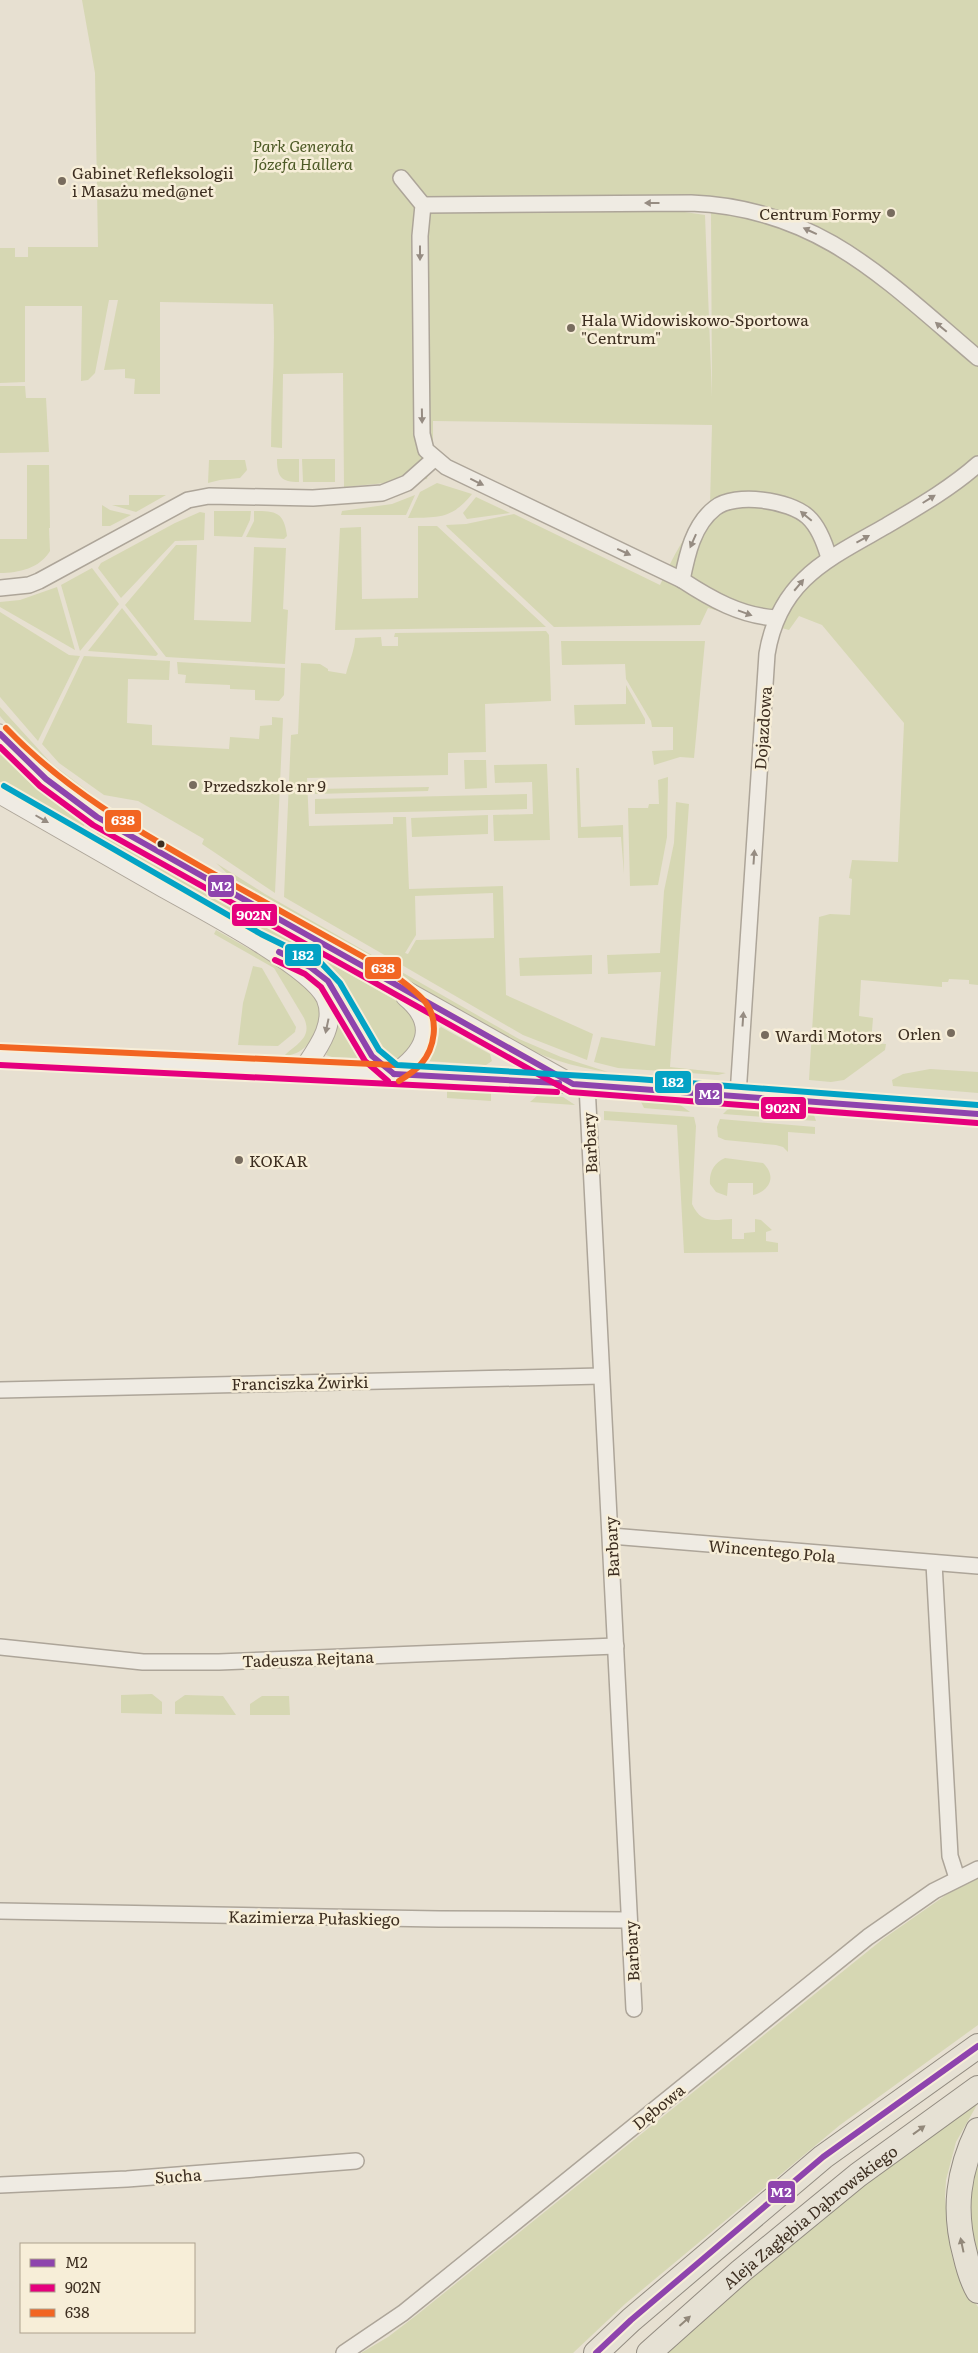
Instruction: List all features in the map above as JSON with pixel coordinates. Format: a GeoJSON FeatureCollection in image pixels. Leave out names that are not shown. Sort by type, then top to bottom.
{"type":"FeatureCollection","features":[{"type":"Feature","properties":{"kind":"main road"},"geometry":{"type":"LineString","coordinates":[[596,2353],[638,2314],[823,2157],[978,2046]]}},
{"type":"Feature","properties":{"kind":"main road","name":"Aleja Zagłębia Dąbrowskiego"},"geometry":{"type":"LineString","coordinates":[[649,2353],[741,2271],[858,2175],[978,2088]]}},
{"type":"Feature","properties":{"kind":"main road"},"geometry":{"type":"LineString","coordinates":[[978,2130],[963,2166],[958,2199],[963,2248],[969,2271],[978,2291]]}},
{"type":"Feature","properties":{"kind":"street"},"geometry":{"type":"LineString","coordinates":[[400,178],[423,205],[420,236],[422,434],[426,450],[434,459],[463,476],[682,580],[739,611],[759,617],[776,618]]}},
{"type":"Feature","properties":{"kind":"street"},"geometry":{"type":"LineString","coordinates":[[423,205],[699,203],[726,206],[774,218],[810,231],[850,253],[878,273],[978,358]]}},
{"type":"Feature","properties":{"kind":"street"},"geometry":{"type":"LineString","coordinates":[[0,588],[17,587],[40,581],[188,500],[209,496],[313,498],[382,493],[407,483],[434,459]]}},
{"type":"Feature","properties":{"kind":"street","name":"Dojazdowa"},"geometry":{"type":"LineString","coordinates":[[738,1096],[767,654],[776,618],[798,585],[834,555],[942,491],[978,464]]}},
{"type":"Feature","properties":{"kind":"street"},"geometry":{"type":"LineString","coordinates":[[682,580],[691,545],[706,517],[715,508],[723,504],[742,500],[788,505],[805,514],[834,555]]}},
{"type":"Feature","properties":{"kind":"street"},"geometry":{"type":"LineString","coordinates":[[0,734],[26,762],[75,803],[150,848],[580,1085]]}},
{"type":"Feature","properties":{"kind":"street"},"geometry":{"type":"LineString","coordinates":[[0,794],[257,942],[315,983],[325,996],[328,1004],[328,1023],[325,1036],[303,1070]]}},
{"type":"Feature","properties":{"kind":"street"},"geometry":{"type":"LineString","coordinates":[[257,942],[310,966],[328,981],[372,1056],[394,1074]]}},
{"type":"Feature","properties":{"kind":"street"},"geometry":{"type":"LineString","coordinates":[[383,978],[419,1009],[423,1016],[425,1030],[420,1050],[415,1057],[394,1074]]}},
{"type":"Feature","properties":{"kind":"street"},"geometry":{"type":"LineString","coordinates":[[0,1056],[394,1074],[580,1085],[978,1114]]}},
{"type":"Feature","properties":{"kind":"street","name":"Barbary"},"geometry":{"type":"LineString","coordinates":[[580,1085],[611,1536],[634,2009]]}},
{"type":"Feature","properties":{"kind":"street","name":"Franciszka Żwirki"},"geometry":{"type":"LineString","coordinates":[[0,1390],[601,1376]]}},
{"type":"Feature","properties":{"kind":"street","name":"Wincentego Pola"},"geometry":{"type":"LineString","coordinates":[[611,1536],[978,1566]]}},
{"type":"Feature","properties":{"kind":"street"},"geometry":{"type":"LineString","coordinates":[[934,1563],[950,1856],[957,1878]]}},
{"type":"Feature","properties":{"kind":"street","name":"Tadeusza Rejtana"},"geometry":{"type":"LineString","coordinates":[[0,1647],[152,1662],[219,1662],[616,1646]]}},
{"type":"Feature","properties":{"kind":"street","name":"Dębowa"},"geometry":{"type":"LineString","coordinates":[[344,2353],[403,2313],[868,1937],[912,1905],[957,1878],[978,1869]]}},
{"type":"Feature","properties":{"kind":"street","name":"Kazimierza Pułaskiego"},"geometry":{"type":"LineString","coordinates":[[0,1911],[439,1920],[629,1920]]}},
{"type":"Feature","properties":{"kind":"street","name":"Sucha"},"geometry":{"type":"LineString","coordinates":[[0,2185],[127,2179],[356,2161]]}},
{"type":"Feature","properties":{"kind":"green space","name":"Park Generała Józefa Hallera"},"geometry":{"type":"Polygon","coordinates":[[[82,0],[978,0],[978,985],[969,984],[969,980],[949,979],[948,982],[942,982],[942,987],[861,980],[859,1016],[873,1018],[871,1043],[886,1044],[885,1050],[844,1080],[831,1082],[809,1080],[819,917],[830,914],[850,915],[852,879],[849,878],[852,860],[898,862],[904,723],[822,625],[799,616],[789,630],[708,608],[700,625],[554,627],[446,525],[466,524],[514,514],[660,585],[670,563],[694,523],[710,505],[712,425],[433,421],[433,449],[427,479],[344,487],[343,373],[283,374],[282,448],[271,447],[274,340],[273,304],[160,302],[160,394],[134,394],[135,379],[125,378],[125,369],[104,370],[118,300],[109,300],[95,373],[88,380],[81,381],[82,306],[25,306],[25,382],[0,383],[0,248],[15,248],[15,257],[28,257],[28,247],[98,247],[95,73],[82,0]],[[671,210],[705,215],[712,397],[711,211],[671,210]]]}},
{"type":"Feature","properties":{"kind":"green space"},"geometry":{"type":"Polygon","coordinates":[[[0,386],[25,386],[26,398],[46,398],[49,452],[0,453],[0,386]]]}},
{"type":"Feature","properties":{"kind":"green space"},"geometry":{"type":"Polygon","coordinates":[[[277,459],[299,459],[299,482],[288,481],[281,477],[277,459]]]}},
{"type":"Feature","properties":{"kind":"green space"},"geometry":{"type":"Polygon","coordinates":[[[302,459],[335,459],[335,482],[303,482],[302,459]]]}},
{"type":"Feature","properties":{"kind":"green space"},"geometry":{"type":"Polygon","coordinates":[[[209,460],[245,460],[247,470],[240,478],[208,483],[209,460]]]}},
{"type":"Feature","properties":{"kind":"green space"},"geometry":{"type":"Polygon","coordinates":[[[27,465],[49,465],[50,551],[41,562],[22,571],[0,573],[0,539],[27,539],[27,465]]]}},
{"type":"Feature","properties":{"kind":"green space"},"geometry":{"type":"Polygon","coordinates":[[[437,483],[472,494],[457,509],[450,513],[436,517],[408,518],[420,492],[437,483]]]}},
{"type":"Feature","properties":{"kind":"green space"},"geometry":{"type":"Polygon","coordinates":[[[129,495],[166,495],[136,512],[112,505],[129,505],[129,495]]]}},
{"type":"Feature","properties":{"kind":"green space"},"geometry":{"type":"Polygon","coordinates":[[[415,495],[406,515],[341,515],[342,511],[392,504],[415,495]]]}},
{"type":"Feature","properties":{"kind":"green space"},"geometry":{"type":"Polygon","coordinates":[[[476,497],[510,513],[467,519],[463,513],[476,497]]]}},
{"type":"Feature","properties":{"kind":"green space"},"geometry":{"type":"Polygon","coordinates":[[[102,505],[110,510],[131,515],[110,526],[102,526],[102,505]]]}},
{"type":"Feature","properties":{"kind":"green space"},"geometry":{"type":"Polygon","coordinates":[[[214,511],[251,511],[250,520],[242,537],[214,536],[214,511]]]}},
{"type":"Feature","properties":{"kind":"green space"},"geometry":{"type":"Polygon","coordinates":[[[254,511],[278,514],[284,522],[287,536],[284,539],[246,537],[254,521],[254,511]]]}},
{"type":"Feature","properties":{"kind":"green space"},"geometry":{"type":"Polygon","coordinates":[[[200,512],[205,513],[204,540],[175,541],[121,598],[98,568],[101,563],[175,523],[200,512]]]}},
{"type":"Feature","properties":{"kind":"green space"},"geometry":{"type":"Polygon","coordinates":[[[418,526],[437,526],[546,627],[335,630],[340,528],[361,527],[362,599],[418,598],[418,526]]]}},
{"type":"Feature","properties":{"kind":"green space"},"geometry":{"type":"Polygon","coordinates":[[[176,545],[197,545],[194,620],[251,622],[254,547],[286,548],[283,609],[288,610],[285,664],[166,657],[125,605],[176,545]]]}},
{"type":"Feature","properties":{"kind":"green space"},"geometry":{"type":"Polygon","coordinates":[[[92,568],[119,604],[80,651],[61,585],[92,568]]]}},
{"type":"Feature","properties":{"kind":"green space"},"geometry":{"type":"Polygon","coordinates":[[[57,587],[75,650],[0,607],[0,602],[20,600],[57,587]]]}},
{"type":"Feature","properties":{"kind":"green space"},"geometry":{"type":"Polygon","coordinates":[[[122,608],[158,654],[156,656],[88,651],[122,608]]]}},
{"type":"Feature","properties":{"kind":"green space"},"geometry":{"type":"Polygon","coordinates":[[[0,612],[69,655],[80,656],[38,741],[0,697],[0,612]]]}},
{"type":"Feature","properties":{"kind":"green space"},"geometry":{"type":"Polygon","coordinates":[[[546,631],[549,635],[551,701],[485,704],[486,752],[448,753],[448,775],[307,778],[309,826],[393,824],[393,817],[406,817],[409,889],[503,886],[506,995],[593,1034],[587,1060],[523,1035],[284,897],[291,735],[298,734],[301,663],[320,664],[328,669],[328,671],[346,674],[355,638],[381,637],[382,646],[398,646],[398,637],[394,637],[395,633],[546,631]],[[493,893],[415,896],[416,935],[405,953],[408,954],[416,940],[494,938],[493,893]]]}},
{"type":"Feature","properties":{"kind":"green space"},"geometry":{"type":"Polygon","coordinates":[[[561,641],[705,641],[694,758],[680,757],[654,765],[652,751],[673,750],[673,727],[652,727],[651,721],[626,679],[625,664],[562,665],[561,641]]]}},
{"type":"Feature","properties":{"kind":"green space","name":"Przedszkole nr 9"},"geometry":{"type":"Polygon","coordinates":[[[84,656],[170,661],[169,680],[128,679],[127,723],[152,725],[152,745],[229,749],[230,737],[259,739],[260,726],[272,725],[272,717],[283,718],[275,893],[202,844],[204,839],[138,801],[104,795],[59,763],[42,744],[84,656]]]}},
{"type":"Feature","properties":{"kind":"green space"},"geometry":{"type":"Polygon","coordinates":[[[177,662],[285,668],[284,695],[279,701],[255,700],[255,690],[230,689],[230,685],[185,683],[186,675],[178,674],[177,662]]]}},
{"type":"Feature","properties":{"kind":"green space"},"geometry":{"type":"Polygon","coordinates":[[[626,685],[645,719],[645,724],[575,725],[574,705],[626,704],[626,685]]]}},
{"type":"Feature","properties":{"kind":"green space"},"geometry":{"type":"Polygon","coordinates":[[[0,707],[51,763],[98,799],[95,803],[57,774],[22,741],[0,716],[0,707]]]}},
{"type":"Feature","properties":{"kind":"green space"},"geometry":{"type":"Polygon","coordinates":[[[0,749],[37,787],[85,823],[82,829],[0,782],[0,749]]]}},
{"type":"Feature","properties":{"kind":"green space"},"geometry":{"type":"Polygon","coordinates":[[[464,760],[486,760],[487,788],[465,789],[464,760]]]}},
{"type":"Feature","properties":{"kind":"green space"},"geometry":{"type":"Polygon","coordinates":[[[547,764],[550,840],[494,841],[493,815],[533,814],[532,782],[495,783],[494,765],[547,764]]]}},
{"type":"Feature","properties":{"kind":"green space"},"geometry":{"type":"Polygon","coordinates":[[[576,768],[579,768],[581,827],[623,825],[624,874],[621,837],[578,838],[576,768]]]}},
{"type":"Feature","properties":{"kind":"green space"},"geometry":{"type":"Polygon","coordinates":[[[668,777],[667,837],[658,885],[630,886],[628,808],[648,808],[649,804],[659,804],[658,780],[668,777]]]}},
{"type":"Feature","properties":{"kind":"green space"},"geometry":{"type":"Polygon","coordinates":[[[429,787],[428,791],[315,794],[315,789],[429,787]]]}},
{"type":"Feature","properties":{"kind":"green space"},"geometry":{"type":"Polygon","coordinates":[[[527,794],[527,809],[315,814],[315,799],[527,794]]]}},
{"type":"Feature","properties":{"kind":"green space"},"geometry":{"type":"Polygon","coordinates":[[[676,802],[689,804],[670,1067],[726,1073],[718,1075],[618,1068],[594,1062],[601,1037],[655,1046],[661,972],[608,974],[607,955],[660,953],[664,891],[674,843],[676,802]]]}},
{"type":"Feature","properties":{"kind":"green space"},"geometry":{"type":"Polygon","coordinates":[[[488,815],[488,834],[412,837],[411,818],[488,815]]]}},
{"type":"Feature","properties":{"kind":"green space"},"geometry":{"type":"Polygon","coordinates":[[[98,831],[402,1004],[414,1020],[415,1037],[412,1050],[393,1059],[380,1055],[331,975],[319,964],[95,837],[98,831]]]}},
{"type":"Feature","properties":{"kind":"green space"},"geometry":{"type":"Polygon","coordinates":[[[216,863],[265,894],[519,1039],[561,1057],[608,1072],[558,1060],[510,1040],[243,888],[216,863]]]}},
{"type":"Feature","properties":{"kind":"green space"},"geometry":{"type":"Polygon","coordinates":[[[216,930],[300,978],[315,991],[323,1016],[313,1037],[305,1048],[292,1055],[284,1056],[305,1036],[306,1025],[304,1018],[274,968],[214,934],[216,930]]]}},
{"type":"Feature","properties":{"kind":"green space"},"geometry":{"type":"Polygon","coordinates":[[[592,955],[592,974],[520,976],[519,958],[592,955]]]}},
{"type":"Feature","properties":{"kind":"green space"},"geometry":{"type":"Polygon","coordinates":[[[253,966],[262,968],[296,1027],[295,1032],[278,1046],[238,1045],[243,1003],[253,966]]]}},
{"type":"Feature","properties":{"kind":"green space"},"geometry":{"type":"Polygon","coordinates":[[[338,1022],[342,1023],[360,1055],[359,1058],[326,1055],[338,1022]]]}},
{"type":"Feature","properties":{"kind":"green space"},"geometry":{"type":"Polygon","coordinates":[[[441,1027],[490,1054],[492,1061],[486,1065],[428,1061],[436,1031],[441,1027]]]}},
{"type":"Feature","properties":{"kind":"green space"},"geometry":{"type":"Polygon","coordinates":[[[930,1069],[978,1072],[978,1093],[893,1086],[892,1080],[903,1074],[930,1069]]]}},
{"type":"Feature","properties":{"kind":"green space"},"geometry":{"type":"Polygon","coordinates":[[[447,1091],[491,1093],[491,1101],[447,1098],[447,1091]]]}},
{"type":"Feature","properties":{"kind":"green space"},"geometry":{"type":"Polygon","coordinates":[[[538,1095],[563,1097],[575,1105],[530,1102],[538,1095]]]}},
{"type":"Feature","properties":{"kind":"green space"},"geometry":{"type":"Polygon","coordinates":[[[641,1102],[679,1104],[690,1112],[644,1108],[641,1102]]]}},
{"type":"Feature","properties":{"kind":"green space"},"geometry":{"type":"Polygon","coordinates":[[[733,1108],[814,1115],[816,1121],[723,1114],[733,1108]]]}},
{"type":"Feature","properties":{"kind":"green space"},"geometry":{"type":"Polygon","coordinates":[[[604,1111],[694,1117],[696,1126],[692,1204],[699,1215],[704,1218],[732,1219],[732,1239],[744,1239],[744,1233],[755,1232],[755,1219],[761,1220],[772,1230],[766,1232],[766,1241],[778,1243],[778,1252],[684,1253],[677,1125],[604,1120],[604,1111]]]}},
{"type":"Feature","properties":{"kind":"green space"},"geometry":{"type":"Polygon","coordinates":[[[720,1119],[815,1127],[815,1134],[788,1132],[788,1152],[783,1147],[776,1145],[725,1140],[718,1137],[717,1127],[720,1119]]]}},
{"type":"Feature","properties":{"kind":"green space"},"geometry":{"type":"Polygon","coordinates":[[[725,1158],[763,1163],[770,1173],[770,1182],[767,1187],[753,1195],[753,1183],[728,1183],[727,1196],[716,1192],[710,1184],[710,1176],[715,1165],[725,1158]]]}},
{"type":"Feature","properties":{"kind":"green space"},"geometry":{"type":"Polygon","coordinates":[[[152,1694],[162,1702],[162,1714],[121,1713],[121,1695],[152,1694]]]}},
{"type":"Feature","properties":{"kind":"green space"},"geometry":{"type":"Polygon","coordinates":[[[185,1695],[223,1696],[236,1715],[175,1714],[175,1702],[185,1695]]]}},
{"type":"Feature","properties":{"kind":"green space"},"geometry":{"type":"Polygon","coordinates":[[[262,1696],[289,1696],[290,1715],[250,1715],[250,1704],[262,1696]]]}},
{"type":"Feature","properties":{"kind":"green space"},"geometry":{"type":"Polygon","coordinates":[[[978,1878],[978,2025],[840,2125],[625,2304],[573,2353],[361,2353],[388,2337],[418,2314],[883,1939],[956,1888],[978,1878]]]}},
{"type":"Feature","properties":{"kind":"green space"},"geometry":{"type":"Polygon","coordinates":[[[978,2103],[956,2142],[946,2180],[945,2198],[952,2256],[959,2277],[978,2307],[978,2353],[661,2353],[884,2169],[978,2103]]]}},
{"type":"Feature","properties":{"kind":"green space"},"geometry":{"type":"Polygon","coordinates":[[[978,2162],[978,2254],[971,2208],[978,2162]]]}},
{"type":"Feature","properties":{"kind":"transit line","name":"638"},"geometry":{"type":"LineString","coordinates":[[6,728],[54,772],[104,809],[186,858],[387,970],[408,985],[426,1003],[430,1010],[433,1018],[434,1034],[426,1058],[414,1071],[399,1081]]}},
{"type":"Feature","properties":{"kind":"transit line","name":"M2"},"geometry":{"type":"LineString","coordinates":[[0,734],[46,779],[97,817],[573,1084],[978,1114]]}},
{"type":"Feature","properties":{"kind":"transit line","name":"902N"},"geometry":{"type":"LineString","coordinates":[[0,747],[40,786],[93,825],[570,1092],[977,1123]]}},
{"type":"Feature","properties":{"kind":"transit line","name":"182"},"geometry":{"type":"LineString","coordinates":[[4,786],[261,934],[322,964],[340,983],[379,1050],[397,1065],[637,1079],[978,1105]]}},
{"type":"Feature","properties":{"kind":"transit line","name":"M2"},"geometry":{"type":"LineString","coordinates":[[279,952],[310,967],[328,981],[372,1056],[394,1074]]}},
{"type":"Feature","properties":{"kind":"transit line","name":"902N"},"geometry":{"type":"LineString","coordinates":[[275,960],[305,974],[321,987],[365,1061],[388,1081]]}},
{"type":"Feature","properties":{"kind":"transit line","name":"638"},"geometry":{"type":"LineString","coordinates":[[0,1047],[394,1065]]}},
{"type":"Feature","properties":{"kind":"transit line","name":"902N"},"geometry":{"type":"LineString","coordinates":[[0,1065],[557,1092]]}},
{"type":"Feature","properties":{"kind":"transit line","name":"M2"},"geometry":{"type":"LineString","coordinates":[[394,1074],[559,1083]]}},
{"type":"Feature","properties":{"kind":"transit line","name":"M2"},"geometry":{"type":"LineString","coordinates":[[596,2353],[631,2320],[823,2157],[978,2046]]}},
{"type":"Feature","properties":{"kind":"place","name":"Gabinet Refleksologii i Masażu med@net"},"geometry":{"type":"Point","coordinates":[62,181]}},
{"type":"Feature","properties":{"kind":"place","name":"Centrum Formy"},"geometry":{"type":"Point","coordinates":[891,213]}},
{"type":"Feature","properties":{"kind":"place","name":"Hala Widowiskowo-Sportowa \"Centrum\""},"geometry":{"type":"Point","coordinates":[571,328]}},
{"type":"Feature","properties":{"kind":"place","name":"Przedszkole nr 9"},"geometry":{"type":"Point","coordinates":[193,785]}},
{"type":"Feature","properties":{"kind":"place","name":"Orlen"},"geometry":{"type":"Point","coordinates":[951,1033]}},
{"type":"Feature","properties":{"kind":"place","name":"Wardi Motors"},"geometry":{"type":"Point","coordinates":[765,1035]}},
{"type":"Feature","properties":{"kind":"place","name":"KOKAR"},"geometry":{"type":"Point","coordinates":[239,1160]}}]}
